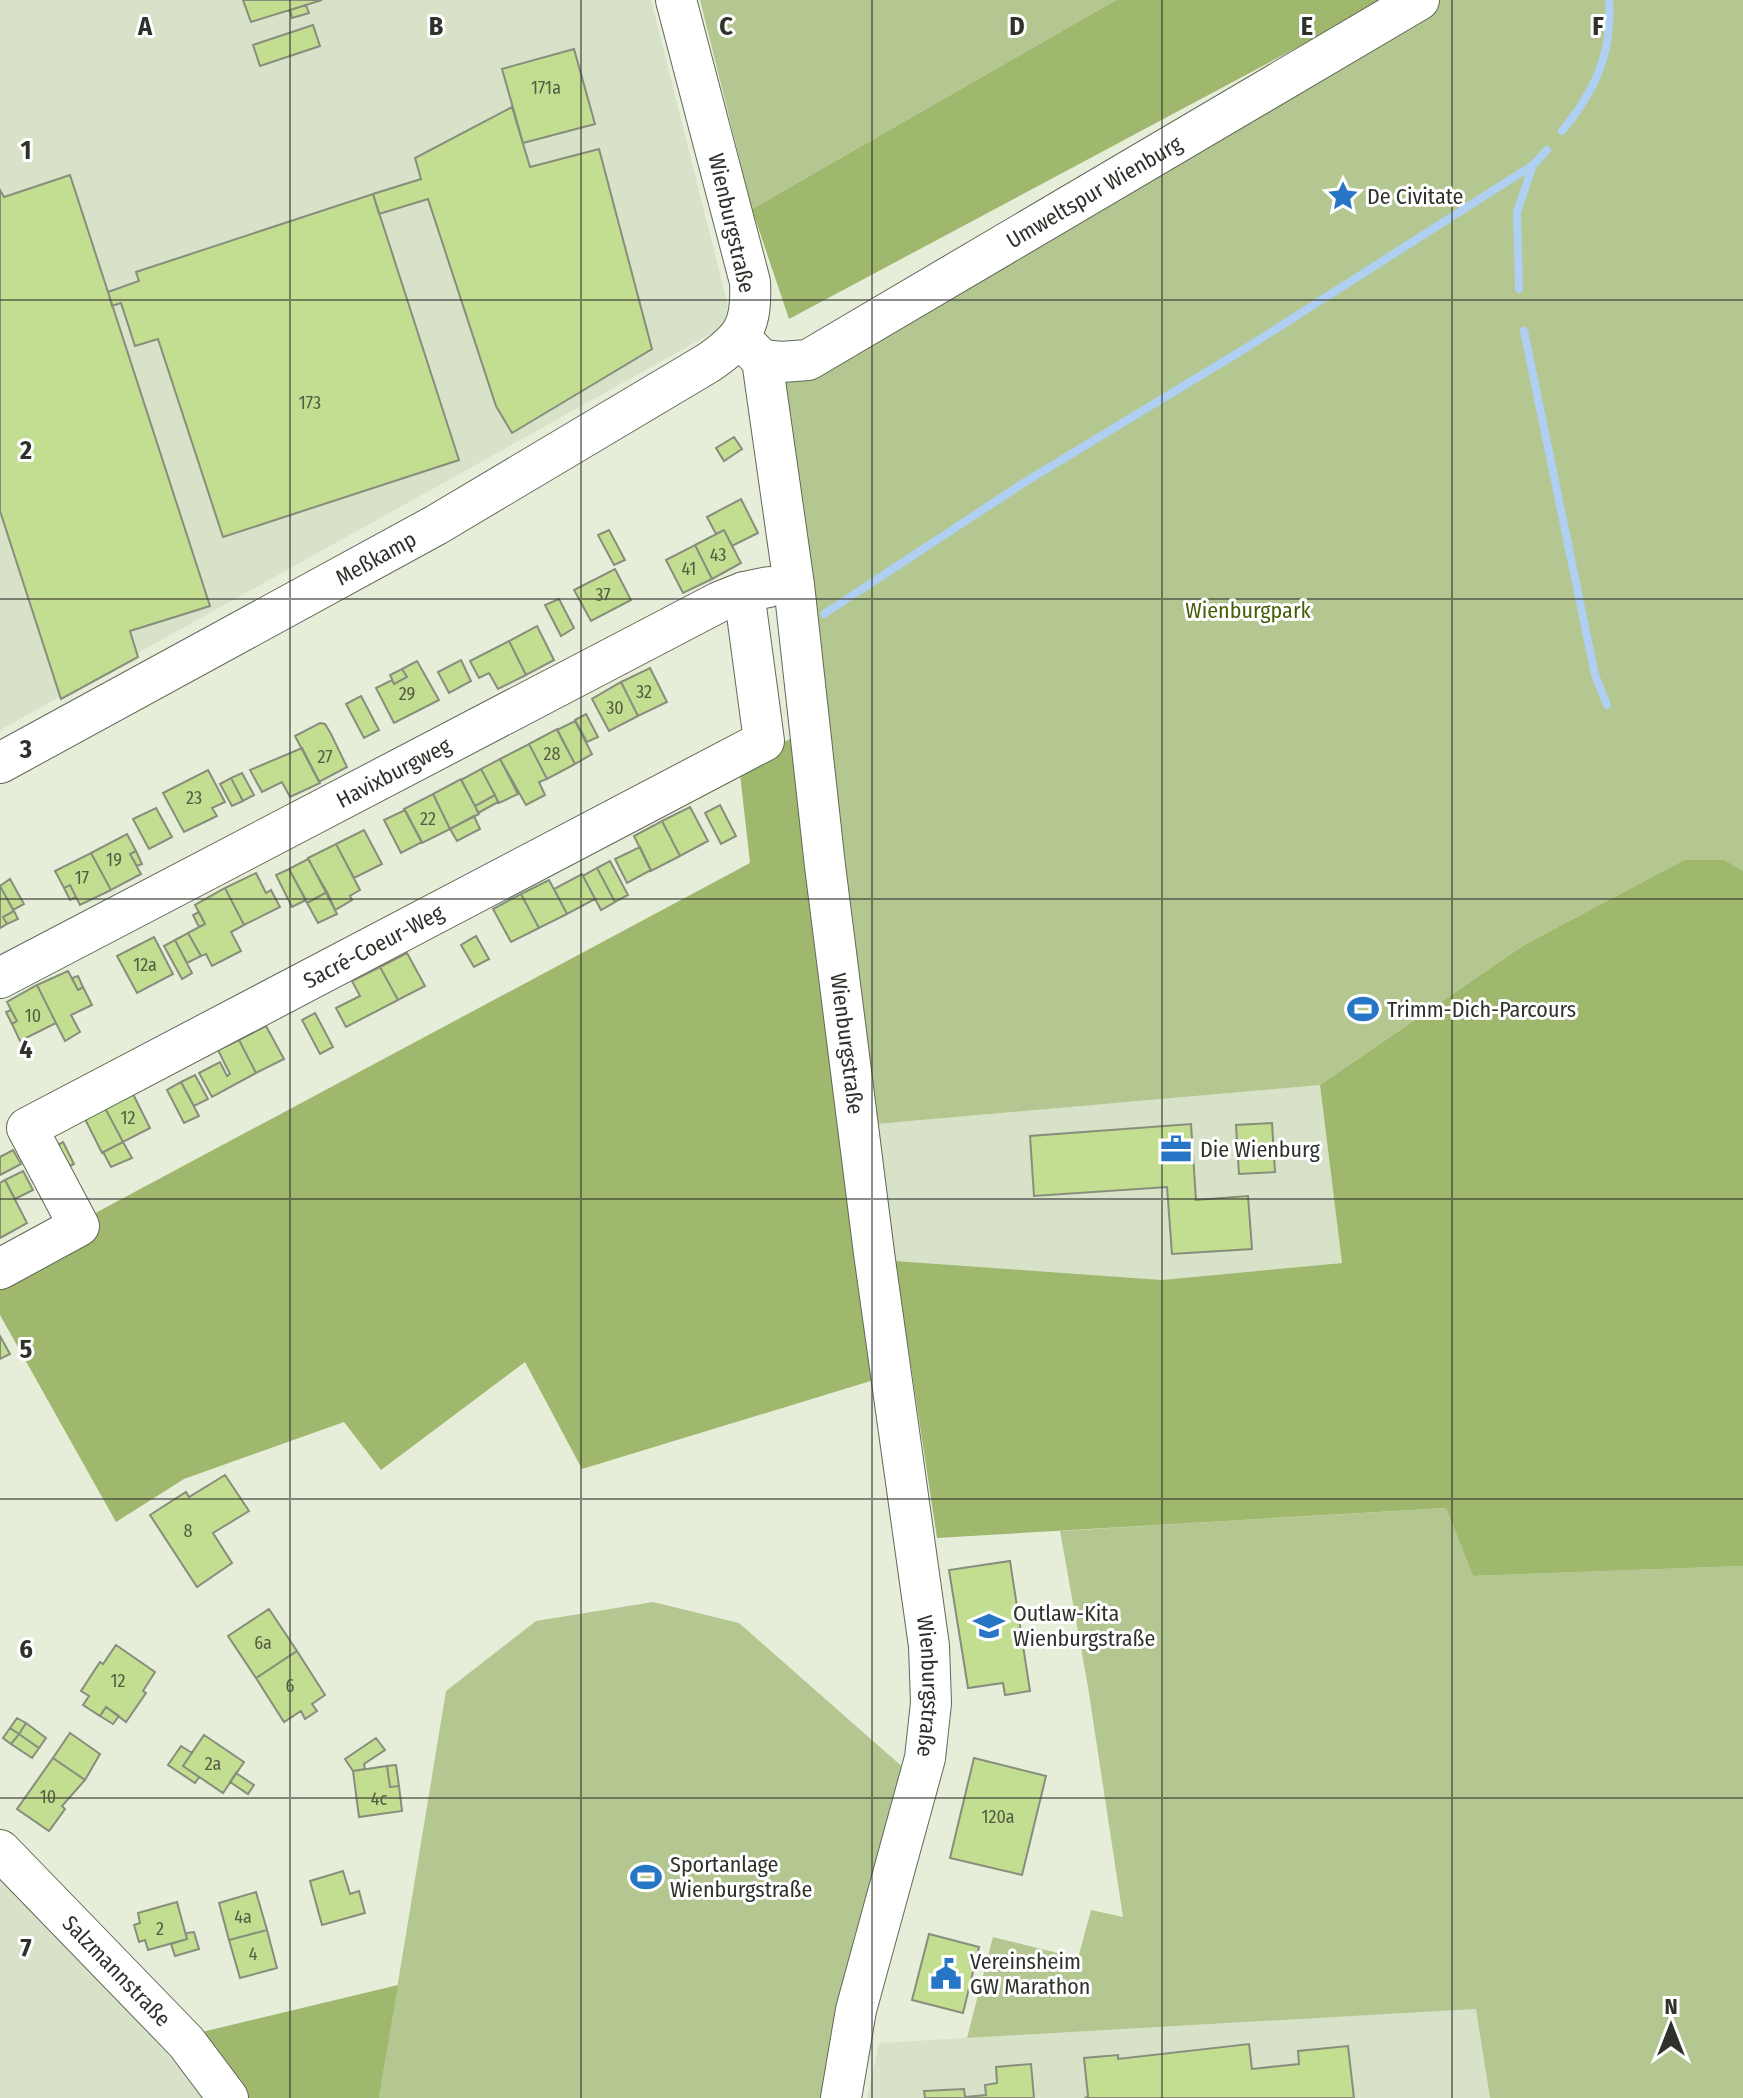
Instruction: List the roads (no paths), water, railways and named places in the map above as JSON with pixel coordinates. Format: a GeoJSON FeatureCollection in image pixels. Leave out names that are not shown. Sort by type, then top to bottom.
{"type":"FeatureCollection","features":[{"type":"Feature","properties":{"kind":"street","name":"Wienburgstraße"},"geometry":{"type":"LineString","coordinates":[[676,0],[750,282],[751,349],[794,585],[825,866],[874,1253],[929,1646],[931,1703],[925,1758],[863,1984],[841,2098]]}},
{"type":"Feature","properties":{"kind":"street","name":"Umweltspur Wienburg"},"geometry":{"type":"LineString","coordinates":[[751,349],[781,362],[808,360],[1419,0]]}},
{"type":"Feature","properties":{"kind":"street","name":"Meßkamp"},"geometry":{"type":"LineString","coordinates":[[0,763],[436,525],[708,363],[751,349]]}},
{"type":"Feature","properties":{"kind":"street","name":"Havixburgweg"},"geometry":{"type":"LineString","coordinates":[[0,978],[719,602],[744,592],[794,585]]}},
{"type":"Feature","properties":{"kind":"street","name":"Sacré-Coeur-Weg"},"geometry":{"type":"LineString","coordinates":[[0,1269],[79,1226],[27,1128],[764,741],[744,592]]}},
{"type":"Feature","properties":{"kind":"street","name":"Salzmannstraße"},"geometry":{"type":"LineString","coordinates":[[0,1850],[186,2042],[228,2098]]}},
{"type":"Feature","properties":{"kind":"waterway"},"geometry":{"type":"LineString","coordinates":[[1562,131],[1584,101],[1605,54],[1609,0]]}},
{"type":"Feature","properties":{"kind":"waterway"},"geometry":{"type":"LineString","coordinates":[[824,614],[1025,482],[1246,348],[1533,165],[1547,150]]}},
{"type":"Feature","properties":{"kind":"waterway"},"geometry":{"type":"LineString","coordinates":[[1519,289],[1517,212],[1533,165]]}},
{"type":"Feature","properties":{"kind":"waterway"},"geometry":{"type":"LineString","coordinates":[[1524,331],[1595,675],[1607,705]]}},
{"type":"Feature","properties":{"kind":"place","name":"De Civitate"},"geometry":{"type":"Point","coordinates":[1343,196]}},
{"type":"Feature","properties":{"kind":"place","name":"Trimm-Dich-Parcours"},"geometry":{"type":"Point","coordinates":[1363,1009]}},
{"type":"Feature","properties":{"kind":"place","name":"Die Wienburg"},"geometry":{"type":"Point","coordinates":[1176,1149]}},
{"type":"Feature","properties":{"kind":"place","name":"Outlaw-Kita Wienburgstraße"},"geometry":{"type":"Point","coordinates":[989,1626]}},
{"type":"Feature","properties":{"kind":"place","name":"Sportanlage Wienburgstraße"},"geometry":{"type":"Point","coordinates":[646,1877]}},
{"type":"Feature","properties":{"kind":"place","name":"Vereinsheim GW Marathon"},"geometry":{"type":"Point","coordinates":[946,1974]}},
{"type":"Feature","properties":{"kind":"park label","name":"Wienburgpark"},"geometry":{"type":"Point","coordinates":[1248,610]}}]}
